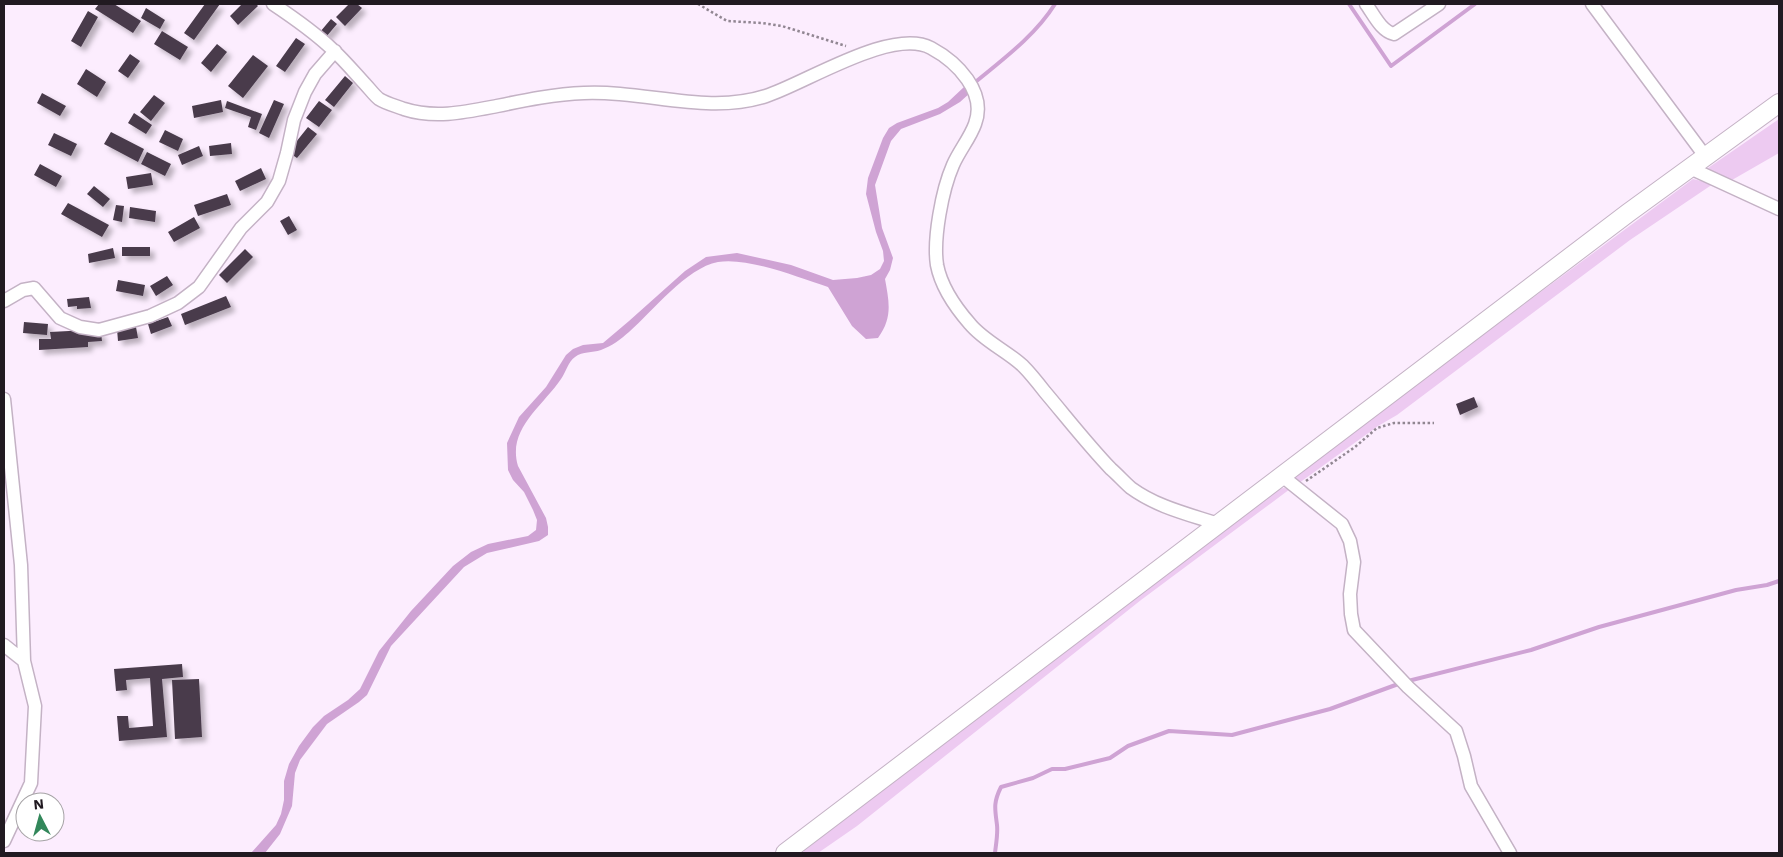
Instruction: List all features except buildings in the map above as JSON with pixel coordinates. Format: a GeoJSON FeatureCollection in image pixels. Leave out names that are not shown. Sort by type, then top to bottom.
{"type":"FeatureCollection","features":[{"type":"Feature","properties":{"kind":"main road"},"geometry":{"type":"LineString","coordinates":[[785,853],[1628,212],[1779,103]]}},
{"type":"Feature","properties":{"kind":"street"},"geometry":{"type":"LineString","coordinates":[[273,4],[306,26],[335,51],[379,99],[406,110],[436,115],[464,113],[556,95],[585,92],[618,93],[694,102],[735,103],[763,98],[860,54],[886,46],[926,45],[944,56],[972,85],[978,102],[976,122],[953,165],[944,190],[937,237],[937,265],[954,303],[972,328],[1024,367],[1101,458],[1128,486],[1153,502],[1218,524]]}},
{"type":"Feature","properties":{"kind":"street"},"geometry":{"type":"LineString","coordinates":[[1366,4],[1383,28],[1389,33],[1394,34],[1439,4]]}},
{"type":"Feature","properties":{"kind":"street"},"geometry":{"type":"LineString","coordinates":[[1592,4],[1705,156]]}},
{"type":"Feature","properties":{"kind":"street"},"geometry":{"type":"LineString","coordinates":[[4,302],[23,290],[34,288],[60,318],[80,327],[99,330],[150,316],[185,298],[204,281],[242,228],[267,202],[279,181],[294,120],[305,92],[315,74],[335,51]]}},
{"type":"Feature","properties":{"kind":"street"},"geometry":{"type":"LineString","coordinates":[[1690,168],[1779,209]]}},
{"type":"Feature","properties":{"kind":"street"},"geometry":{"type":"LineString","coordinates":[[4,399],[21,566],[24,661],[35,706],[31,784],[4,840]]}},
{"type":"Feature","properties":{"kind":"street"},"geometry":{"type":"LineString","coordinates":[[1282,476],[1342,524],[1350,541],[1354,562],[1350,594],[1354,630],[1408,687],[1456,731],[1471,786],[1510,853]]}},
{"type":"Feature","properties":{"kind":"street"},"geometry":{"type":"LineString","coordinates":[[4,644],[24,661]]}},
{"type":"Feature","properties":{"kind":"path"},"geometry":{"type":"LineString","coordinates":[[698,4],[727,21],[782,26],[852,48],[860,54]]}},
{"type":"Feature","properties":{"kind":"path"},"geometry":{"type":"LineString","coordinates":[[1297,488],[1355,447],[1377,428],[1394,422],[1434,423]]}},
{"type":"Feature","properties":{"kind":"shaded area"},"geometry":{"type":"Polygon","coordinates":[[[964,87],[968,87],[970,93],[960,102],[940,114],[901,129],[891,141],[875,185],[882,228],[893,258],[885,279],[889,309],[888,316],[878,338],[866,339],[852,326],[828,287],[758,265],[730,261],[706,266],[682,281],[620,340],[601,350],[575,357],[561,379],[528,419],[517,441],[518,466],[546,518],[548,535],[539,541],[487,553],[464,567],[391,646],[367,695],[327,724],[300,760],[295,773],[292,806],[280,834],[265,853],[251,853],[276,825],[281,814],[284,800],[284,781],[289,764],[299,746],[324,716],[348,700],[360,689],[379,651],[411,611],[453,566],[471,552],[488,544],[528,536],[536,530],[537,520],[533,510],[524,492],[513,480],[508,470],[507,443],[519,417],[546,387],[566,355],[573,349],[583,345],[603,343],[685,271],[706,257],[737,253],[791,265],[833,280],[871,275],[880,269],[884,261],[883,251],[866,194],[868,178],[883,138],[889,128],[897,123],[938,108],[948,102],[964,87]]]}},
{"type":"Feature","properties":{"kind":"shaded area"},"geometry":{"type":"Polygon","coordinates":[[[1779,119],[1779,153],[1732,180],[1710,173],[1708,168],[1779,119]]]}},
{"type":"Feature","properties":{"kind":"shaded area"},"geometry":{"type":"Polygon","coordinates":[[[1693,179],[1713,184],[1630,240],[1397,415],[1378,426],[1299,483],[1295,480],[1294,475],[1693,179]]]}},
{"type":"Feature","properties":{"kind":"shaded area"},"geometry":{"type":"Polygon","coordinates":[[[1277,489],[1290,489],[1141,600],[857,826],[818,853],[804,853],[804,851],[1029,676],[1277,489]]]}},
{"type":"Feature","properties":{"kind":"waterway"},"geometry":{"type":"LineString","coordinates":[[973,84],[1028,37],[1055,4]]}},
{"type":"Feature","properties":{"kind":"waterway"},"geometry":{"type":"LineString","coordinates":[[1349,4],[1391,66],[1475,4]]}},
{"type":"Feature","properties":{"kind":"waterway"},"geometry":{"type":"LineString","coordinates":[[1408,681],[1531,650],[1599,627],[1736,590],[1779,581]]}},
{"type":"Feature","properties":{"kind":"waterway"},"geometry":{"type":"LineString","coordinates":[[995,853],[997,832],[995,806],[1001,787],[1033,778],[1052,769],[1065,769],[1110,758],[1128,746],[1169,731],[1232,735],[1330,709],[1401,683]]}}]}
